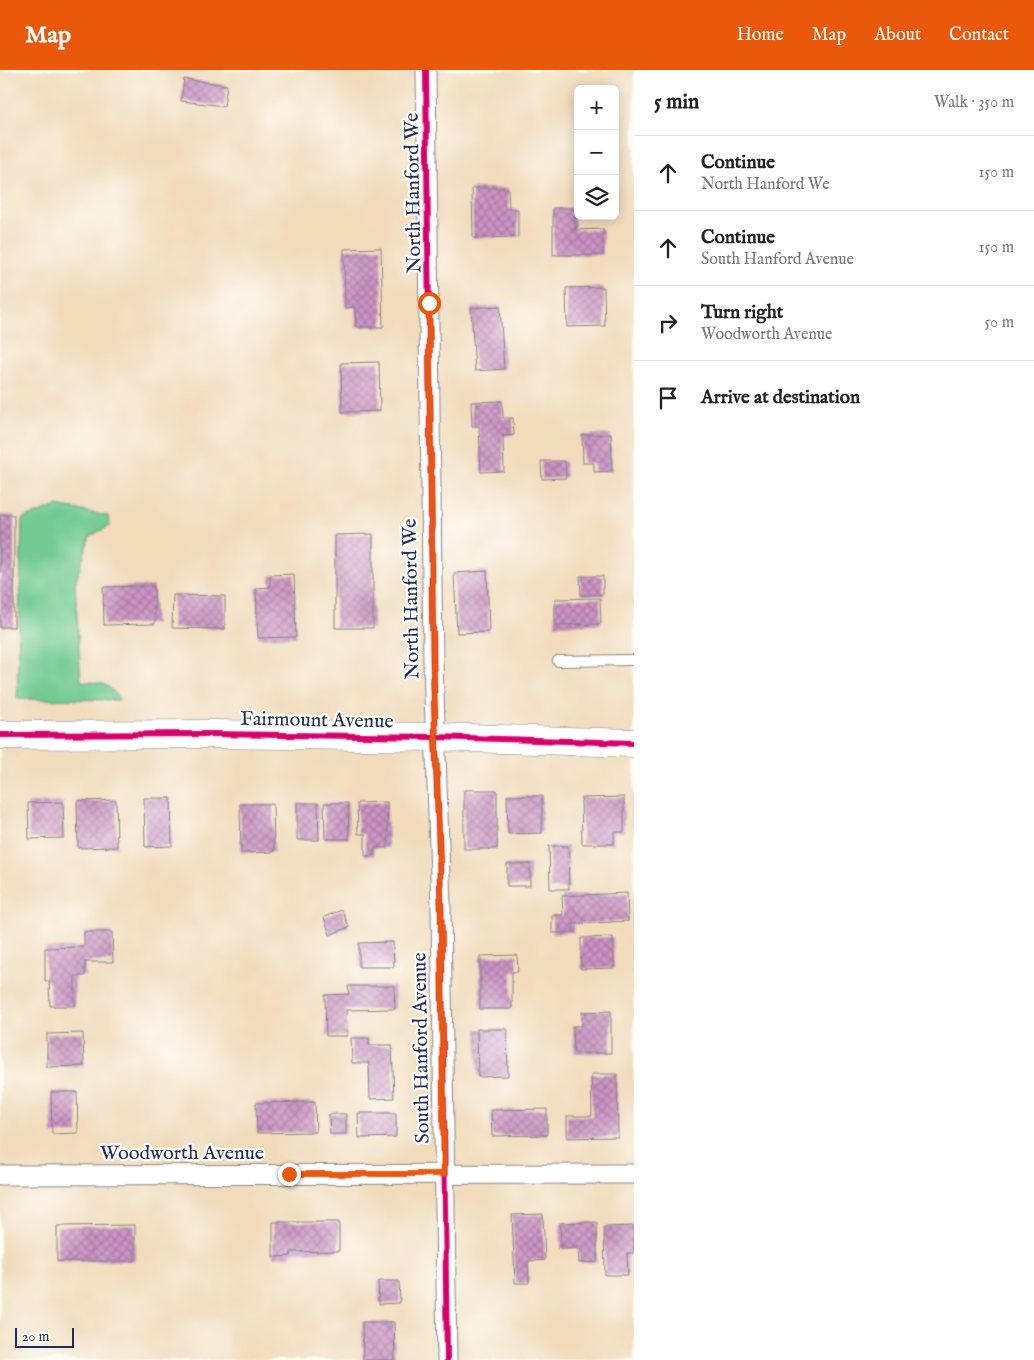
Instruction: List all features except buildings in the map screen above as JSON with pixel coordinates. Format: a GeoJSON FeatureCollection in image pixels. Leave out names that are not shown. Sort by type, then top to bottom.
{"type":"FeatureCollection","features":[{"type":"Feature","properties":{"kind":"main road","name":"Fairmount Avenue"},"geometry":{"type":"LineString","coordinates":[[0,735],[435,736],[634,743]]}},
{"type":"Feature","properties":{"kind":"street","name":"North Hanford We"},"geometry":{"type":"LineString","coordinates":[[426,70],[435,736]]}},
{"type":"Feature","properties":{"kind":"street","name":"South Hanford Avenue"},"geometry":{"type":"LineString","coordinates":[[435,736],[441,906],[447,1360]]}},
{"type":"Feature","properties":{"kind":"street","name":"Woodworth Avenue"},"geometry":{"type":"LineString","coordinates":[[0,1175],[634,1174]]}},
{"type":"Feature","properties":{"kind":"lane"},"geometry":{"type":"LineString","coordinates":[[558,661],[634,660]]}},
{"type":"Feature","properties":{"kind":"green space"},"geometry":{"type":"Polygon","coordinates":[[[58,506],[108,516],[110,526],[90,536],[75,583],[81,681],[104,684],[120,700],[17,699],[22,519],[58,506]]]}},
{"type":"Feature","properties":{"kind":"cycle path"},"geometry":{"type":"LineString","coordinates":[[426,70],[433,662],[441,907],[447,1360]]}},
{"type":"Feature","properties":{"kind":"cycle path"},"geometry":{"type":"LineString","coordinates":[[0,735],[210,734],[435,737],[634,743]]}},
{"type":"Feature","properties":{"kind":"route"},"geometry":{"type":"LineString","coordinates":[[289,1174],[444,1174],[441,906],[433,662],[429,303]]}}]}
